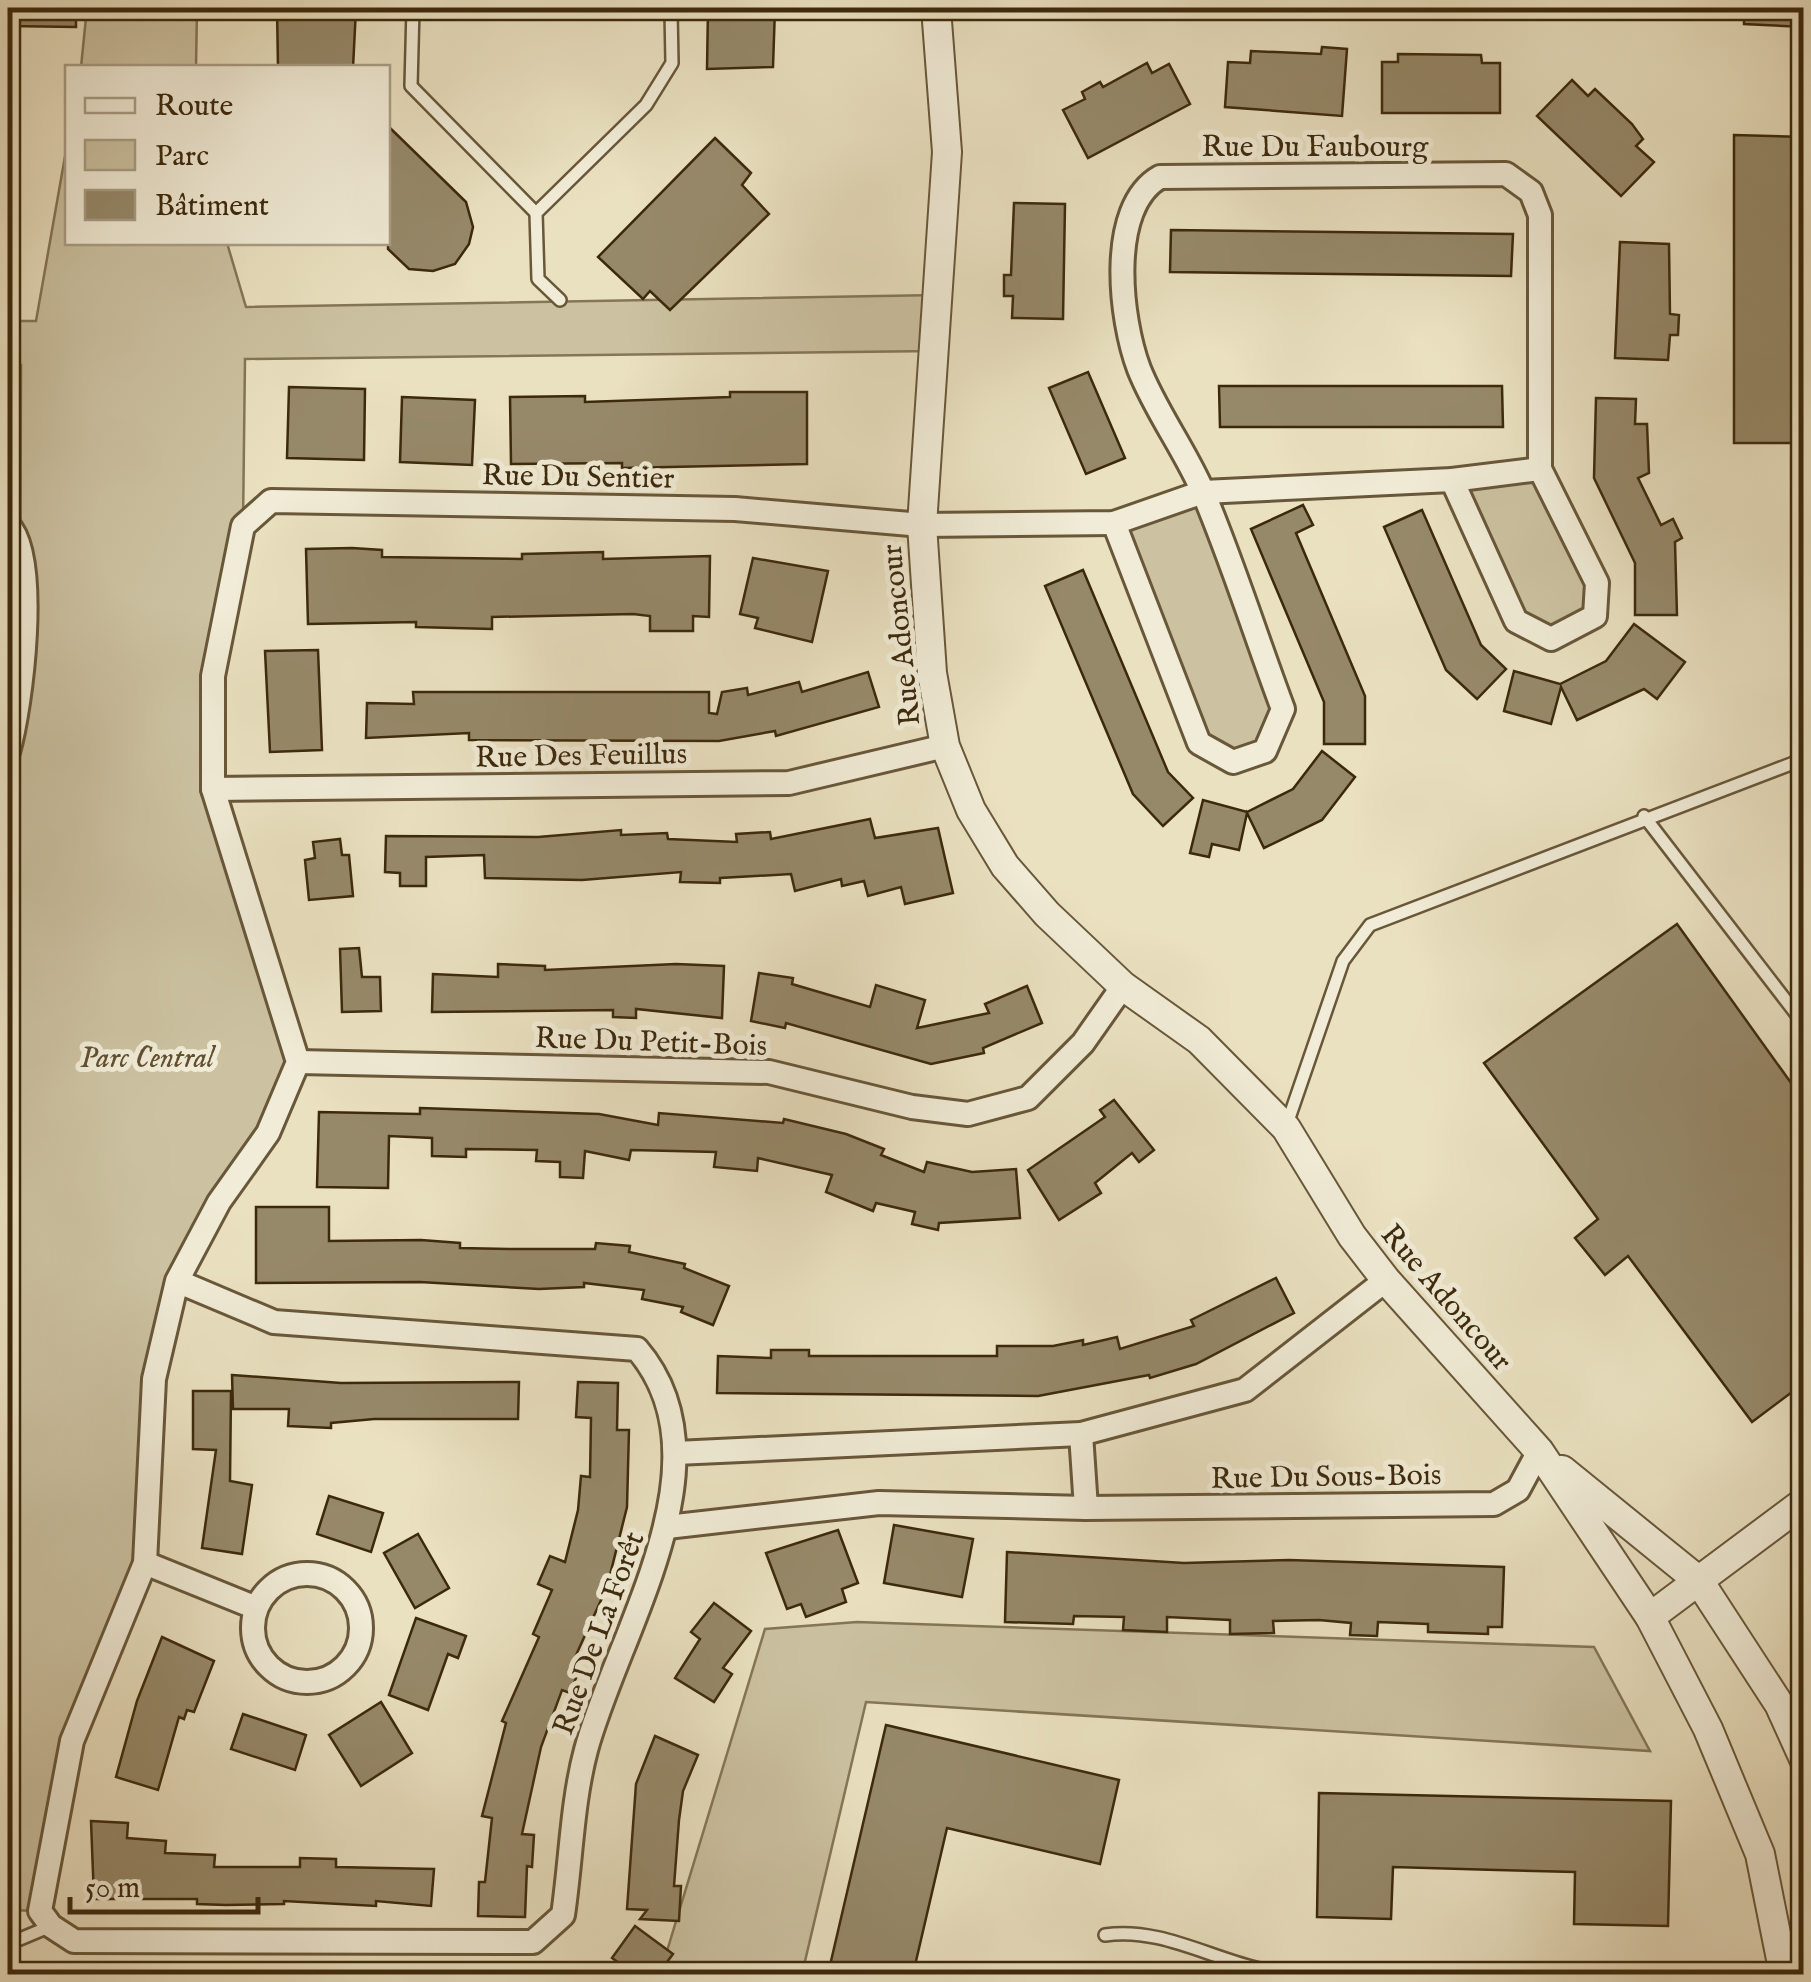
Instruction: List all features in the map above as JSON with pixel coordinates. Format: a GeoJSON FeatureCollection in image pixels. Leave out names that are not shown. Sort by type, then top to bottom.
{"type":"FeatureCollection","features":[{"type":"Feature","properties":{"kind":"street","name":"Rue Adoncour"},"geometry":{"type":"LineString","coordinates":[[936,8],[947,152],[922,525],[932,673],[945,746],[970,810],[1005,866],[1047,914],[1122,986],[1199,1040],[1286,1128],[1352,1236],[1386,1280],[1539,1451],[1650,1617],[1708,1729],[1760,1854],[1784,1974]]}},
{"type":"Feature","properties":{"kind":"street","name":"Rue Du Faubourg"},"geometry":{"type":"LineString","coordinates":[[1114,523],[1200,743],[1233,762],[1265,752],[1282,709],[1202,492],[1139,368],[1128,320],[1123,262],[1130,207],[1143,186],[1160,177],[1506,174],[1531,192],[1540,215],[1540,469],[1597,582],[1595,616],[1551,639],[1516,621],[1452,480]]}},
{"type":"Feature","properties":{"kind":"street"},"geometry":{"type":"LineString","coordinates":[[922,525],[1114,523],[1202,492],[1452,480],[1540,469]]}},
{"type":"Feature","properties":{"kind":"street","name":"Rue Du Sentier"},"geometry":{"type":"LineString","coordinates":[[213,789],[213,676],[243,526],[271,501],[736,509],[922,525]]}},
{"type":"Feature","properties":{"kind":"street"},"geometry":{"type":"LineString","coordinates":[[8,525],[18,536],[24,561],[20,706],[8,752]]}},
{"type":"Feature","properties":{"kind":"street","name":"Rue Des Feuillus"},"geometry":{"type":"LineString","coordinates":[[213,789],[790,783],[945,746]]}},
{"type":"Feature","properties":{"kind":"street"},"geometry":{"type":"LineString","coordinates":[[51,1926],[40,1911],[72,1740],[145,1563],[154,1379],[177,1281],[218,1202],[268,1133],[298,1062],[213,789]]}},
{"type":"Feature","properties":{"kind":"street","name":"Rue Du Petit-Bois"},"geometry":{"type":"LineString","coordinates":[[298,1062],[770,1072],[912,1106],[968,1114],[1028,1098],[1083,1043],[1122,986]]}},
{"type":"Feature","properties":{"kind":"street"},"geometry":{"type":"LineString","coordinates":[[676,1453],[1080,1434],[1245,1390],[1386,1280]]}},
{"type":"Feature","properties":{"kind":"street","name":"Rue De La Forêt"},"geometry":{"type":"LineString","coordinates":[[51,1926],[74,1941],[533,1942],[564,1915],[586,1751],[667,1527],[676,1453],[658,1374],[637,1349],[274,1322],[177,1281]]}},
{"type":"Feature","properties":{"kind":"street"},"geometry":{"type":"LineString","coordinates":[[1080,1434],[1086,1508]]}},
{"type":"Feature","properties":{"kind":"street","name":"Rue Adoncour"},"geometry":{"type":"LineString","coordinates":[[1539,1451],[1699,1582],[1780,1704],[1804,1759]]}},
{"type":"Feature","properties":{"kind":"street","name":"Rue Du Sous-Bois"},"geometry":{"type":"LineString","coordinates":[[667,1527],[879,1503],[1086,1508],[1494,1504],[1518,1490],[1539,1451]]}},
{"type":"Feature","properties":{"kind":"street"},"geometry":{"type":"LineString","coordinates":[[1650,1617],[1804,1502]]}},
{"type":"Feature","properties":{"kind":"street"},"geometry":{"type":"LineString","coordinates":[[145,1563],[254,1607]]}},
{"type":"Feature","properties":{"kind":"street"},"geometry":{"type":"LineString","coordinates":[[310,1573],[335,1582],[354,1601],[360,1627],[357,1656],[337,1674],[308,1684],[268,1669],[253,1639],[254,1607],[286,1577],[310,1573]]}},
{"type":"Feature","properties":{"kind":"lane"},"geometry":{"type":"LineString","coordinates":[[413,8],[411,86],[536,213],[538,279],[560,300]]}},
{"type":"Feature","properties":{"kind":"lane"},"geometry":{"type":"LineString","coordinates":[[536,213],[646,105],[672,63],[671,12],[667,8]]}},
{"type":"Feature","properties":{"kind":"lane"},"geometry":{"type":"LineString","coordinates":[[1286,1128],[1343,961],[1370,925],[1644,816],[1804,759]]}},
{"type":"Feature","properties":{"kind":"lane"},"geometry":{"type":"LineString","coordinates":[[1644,816],[1804,1024]]}},
{"type":"Feature","properties":{"kind":"lane"},"geometry":{"type":"LineString","coordinates":[[8,1939],[20,1940],[51,1926]]}},
{"type":"Feature","properties":{"kind":"lane"},"geometry":{"type":"LineString","coordinates":[[1105,1935],[1126,1932],[1164,1938],[1230,1964],[1299,1974]]}},
{"type":"Feature","properties":{"kind":"green space"},"geometry":{"type":"Polygon","coordinates":[[[87,8],[197,8],[196,65],[81,65],[87,8]]]}},
{"type":"Feature","properties":{"kind":"green space","name":"Parc Central"},"geometry":{"type":"Polygon","coordinates":[[[65,156],[65,245],[228,245],[246,307],[937,295],[934,351],[245,359],[243,526],[213,676],[213,789],[298,1062],[219,1202],[154,1379],[145,1563],[72,1741],[40,1911],[8,1910],[8,752],[20,706],[21,365],[8,365],[8,321],[36,321],[65,156]]]}},
{"type":"Feature","properties":{"kind":"green space"},"geometry":{"type":"Polygon","coordinates":[[[1536,477],[1589,584],[1588,611],[1551,631],[1521,616],[1463,486],[1536,477]]]}},
{"type":"Feature","properties":{"kind":"green space"},"geometry":{"type":"Polygon","coordinates":[[[1198,500],[1274,709],[1259,746],[1234,754],[1205,738],[1124,529],[1198,500]]]}},
{"type":"Feature","properties":{"kind":"green space"},"geometry":{"type":"Polygon","coordinates":[[[857,1622],[1594,1647],[1650,1751],[866,1702],[802,1974],[660,1974],[765,1629],[857,1622]]]}},
{"type":"Feature","properties":{"kind":"building"},"geometry":{"type":"Polygon","coordinates":[[[8,8],[76,8],[76,27],[8,26],[8,8]]]}},
{"type":"Feature","properties":{"kind":"building"},"geometry":{"type":"Polygon","coordinates":[[[277,8],[356,8],[353,65],[278,65],[277,8]]]}},
{"type":"Feature","properties":{"kind":"building"},"geometry":{"type":"Polygon","coordinates":[[[708,8],[775,8],[773,67],[707,69],[708,8]]]}},
{"type":"Feature","properties":{"kind":"building"},"geometry":{"type":"Polygon","coordinates":[[[1744,8],[1804,8],[1804,27],[1744,24],[1744,8]]]}},
{"type":"Feature","properties":{"kind":"building"},"geometry":{"type":"Polygon","coordinates":[[[1322,47],[1347,49],[1342,116],[1225,107],[1228,62],[1250,63],[1251,51],[1321,54],[1322,47]]]}},
{"type":"Feature","properties":{"kind":"building"},"geometry":{"type":"Polygon","coordinates":[[[1398,54],[1481,55],[1482,63],[1500,63],[1500,113],[1382,113],[1382,62],[1398,62],[1398,54]]]}},
{"type":"Feature","properties":{"kind":"building"},"geometry":{"type":"Polygon","coordinates":[[[1147,63],[1152,73],[1169,64],[1190,104],[1088,158],[1063,110],[1085,99],[1082,92],[1100,82],[1103,87],[1147,63]]]}},
{"type":"Feature","properties":{"kind":"building"},"geometry":{"type":"Polygon","coordinates":[[[1572,80],[1588,96],[1595,89],[1632,124],[1643,139],[1636,146],[1654,162],[1621,196],[1537,116],[1572,80]]]}},
{"type":"Feature","properties":{"kind":"building"},"geometry":{"type":"Polygon","coordinates":[[[390,128],[466,202],[473,227],[469,244],[455,264],[433,271],[409,269],[388,249],[390,128]]]}},
{"type":"Feature","properties":{"kind":"building"},"geometry":{"type":"Polygon","coordinates":[[[1734,135],[1804,137],[1804,443],[1734,443],[1734,135]]]}},
{"type":"Feature","properties":{"kind":"building"},"geometry":{"type":"Polygon","coordinates":[[[715,138],[751,173],[742,185],[769,214],[670,310],[650,291],[643,299],[598,257],[715,138]]]}},
{"type":"Feature","properties":{"kind":"building"},"geometry":{"type":"Polygon","coordinates":[[[1014,203],[1065,204],[1063,319],[1012,318],[1013,296],[1004,296],[1004,275],[1011,275],[1014,203]]]}},
{"type":"Feature","properties":{"kind":"building"},"geometry":{"type":"Polygon","coordinates":[[[1171,230],[1513,234],[1511,276],[1170,272],[1171,230]]]}},
{"type":"Feature","properties":{"kind":"building"},"geometry":{"type":"Polygon","coordinates":[[[1620,242],[1669,244],[1670,314],[1679,315],[1678,335],[1670,335],[1668,360],[1615,358],[1620,242]]]}},
{"type":"Feature","properties":{"kind":"building"},"geometry":{"type":"Polygon","coordinates":[[[1088,372],[1125,458],[1086,474],[1049,388],[1088,372]]]}},
{"type":"Feature","properties":{"kind":"building"},"geometry":{"type":"Polygon","coordinates":[[[1219,386],[1502,386],[1503,427],[1220,427],[1219,386]]]}},
{"type":"Feature","properties":{"kind":"building"},"geometry":{"type":"Polygon","coordinates":[[[289,387],[365,389],[364,460],[287,458],[289,387]]]}},
{"type":"Feature","properties":{"kind":"building"},"geometry":{"type":"Polygon","coordinates":[[[730,392],[807,392],[807,464],[622,468],[622,463],[511,464],[510,397],[585,396],[585,402],[730,397],[730,392]]]}},
{"type":"Feature","properties":{"kind":"building"},"geometry":{"type":"Polygon","coordinates":[[[402,397],[475,400],[472,465],[400,462],[402,397]]]}},
{"type":"Feature","properties":{"kind":"building"},"geometry":{"type":"Polygon","coordinates":[[[1596,398],[1636,399],[1635,424],[1647,424],[1649,473],[1638,478],[1661,525],[1673,519],[1682,538],[1675,542],[1677,615],[1635,615],[1635,563],[1594,478],[1596,398]]]}},
{"type":"Feature","properties":{"kind":"building"},"geometry":{"type":"Polygon","coordinates":[[[1303,505],[1313,525],[1296,533],[1365,696],[1365,744],[1324,744],[1324,702],[1251,529],[1303,505]]]}},
{"type":"Feature","properties":{"kind":"building"},"geometry":{"type":"Polygon","coordinates":[[[1422,510],[1481,645],[1506,669],[1477,699],[1446,670],[1384,527],[1422,510]]]}},
{"type":"Feature","properties":{"kind":"building"},"geometry":{"type":"Polygon","coordinates":[[[306,549],[382,550],[382,557],[522,559],[522,554],[603,552],[603,559],[710,556],[709,617],[693,616],[693,631],[650,631],[650,616],[633,614],[492,617],[492,629],[416,627],[416,622],[308,624],[306,549]]]}},
{"type":"Feature","properties":{"kind":"building"},"geometry":{"type":"Polygon","coordinates":[[[753,558],[828,571],[812,642],[755,628],[758,618],[740,614],[753,558]]]}},
{"type":"Feature","properties":{"kind":"building"},"geometry":{"type":"Polygon","coordinates":[[[1083,570],[1168,772],[1193,798],[1163,826],[1133,794],[1045,586],[1083,570]]]}},
{"type":"Feature","properties":{"kind":"building"},"geometry":{"type":"Polygon","coordinates":[[[1634,624],[1685,662],[1657,699],[1644,689],[1577,720],[1561,687],[1551,724],[1504,711],[1514,671],[1560,684],[1606,661],[1634,624]]]}},
{"type":"Feature","properties":{"kind":"building"},"geometry":{"type":"Polygon","coordinates":[[[318,650],[322,750],[270,752],[265,651],[318,650]]]}},
{"type":"Feature","properties":{"kind":"building"},"geometry":{"type":"Polygon","coordinates":[[[868,672],[879,707],[776,736],[775,731],[719,741],[469,740],[469,733],[366,738],[367,703],[414,704],[413,692],[709,692],[709,713],[717,714],[722,692],[747,688],[748,695],[799,682],[802,692],[868,672]]]}},
{"type":"Feature","properties":{"kind":"building"},"geometry":{"type":"Polygon","coordinates":[[[1322,751],[1355,777],[1322,820],[1264,848],[1247,813],[1239,850],[1212,844],[1209,857],[1190,853],[1203,800],[1247,812],[1293,789],[1322,751]]]}},
{"type":"Feature","properties":{"kind":"building"},"geometry":{"type":"Polygon","coordinates":[[[870,819],[875,838],[938,828],[953,893],[905,904],[901,887],[868,896],[864,881],[842,886],[841,879],[795,891],[791,874],[720,878],[720,883],[680,882],[681,872],[582,880],[485,878],[484,855],[426,857],[426,886],[400,886],[400,873],[385,872],[386,836],[538,837],[621,830],[621,835],[667,833],[668,839],[737,842],[736,834],[770,832],[771,839],[870,819]]]}},
{"type":"Feature","properties":{"kind":"building"},"geometry":{"type":"Polygon","coordinates":[[[340,839],[342,855],[349,855],[353,896],[309,900],[305,860],[315,858],[313,842],[340,839]]]}},
{"type":"Feature","properties":{"kind":"building"},"geometry":{"type":"Polygon","coordinates":[[[1677,924],[1804,1101],[1804,1383],[1752,1422],[1628,1256],[1605,1275],[1575,1238],[1598,1219],[1484,1063],[1677,924]]]}},
{"type":"Feature","properties":{"kind":"building"},"geometry":{"type":"Polygon","coordinates":[[[359,948],[362,977],[380,977],[381,1011],[342,1012],[340,949],[359,948]]]}},
{"type":"Feature","properties":{"kind":"building"},"geometry":{"type":"Polygon","coordinates":[[[498,964],[545,966],[545,970],[676,964],[724,966],[722,1018],[636,1009],[636,1018],[613,1017],[613,1010],[432,1012],[433,974],[498,977],[498,964]]]}},
{"type":"Feature","properties":{"kind":"building"},"geometry":{"type":"Polygon","coordinates":[[[759,973],[793,978],[792,984],[870,1007],[876,985],[925,1000],[917,1028],[989,1013],[985,1004],[1027,986],[1042,1023],[983,1048],[984,1053],[931,1064],[786,1023],[785,1028],[751,1021],[759,973]]]}},
{"type":"Feature","properties":{"kind":"building"},"geometry":{"type":"Polygon","coordinates":[[[1114,1100],[1154,1150],[1139,1162],[1132,1153],[1095,1183],[1101,1193],[1059,1220],[1028,1170],[1105,1117],[1100,1110],[1114,1100]]]}},
{"type":"Feature","properties":{"kind":"building"},"geometry":{"type":"Polygon","coordinates":[[[420,1108],[599,1114],[658,1125],[659,1113],[783,1123],[784,1119],[846,1134],[884,1149],[881,1155],[924,1172],[927,1162],[972,1172],[1016,1169],[1020,1218],[939,1223],[938,1230],[912,1224],[915,1212],[876,1203],[873,1211],[826,1192],[832,1175],[758,1158],[757,1171],[714,1167],[716,1152],[631,1150],[629,1160],[585,1151],[583,1178],[560,1177],[560,1162],[536,1161],[537,1150],[466,1149],[466,1157],[432,1156],[432,1138],[389,1136],[388,1188],[317,1187],[319,1112],[420,1114],[420,1108]]]}},
{"type":"Feature","properties":{"kind":"building"},"geometry":{"type":"Polygon","coordinates":[[[256,1207],[329,1207],[329,1241],[421,1240],[460,1243],[460,1248],[509,1249],[595,1249],[596,1243],[630,1246],[629,1252],[685,1264],[684,1268],[729,1286],[713,1325],[681,1312],[683,1307],[642,1299],[644,1290],[584,1283],[584,1287],[539,1289],[420,1282],[256,1283],[256,1207]]]}},
{"type":"Feature","properties":{"kind":"building"},"geometry":{"type":"Polygon","coordinates":[[[1276,1278],[1294,1313],[1196,1364],[1150,1378],[1149,1375],[1038,1396],[717,1393],[718,1356],[771,1358],[771,1350],[809,1350],[809,1356],[997,1356],[997,1346],[1053,1346],[1083,1340],[1083,1345],[1117,1337],[1120,1349],[1194,1326],[1191,1320],[1276,1278]]]}},
{"type":"Feature","properties":{"kind":"building"},"geometry":{"type":"Polygon","coordinates":[[[232,1375],[341,1383],[519,1382],[518,1419],[374,1419],[331,1423],[331,1428],[288,1426],[289,1409],[233,1409],[232,1375]]]}},
{"type":"Feature","properties":{"kind":"building"},"geometry":{"type":"Polygon","coordinates":[[[578,1382],[618,1383],[617,1430],[629,1430],[627,1507],[607,1587],[572,1664],[580,1668],[570,1693],[562,1690],[541,1747],[522,1834],[534,1835],[532,1867],[527,1866],[525,1917],[478,1916],[479,1882],[485,1882],[492,1818],[482,1816],[506,1723],[502,1721],[539,1637],[533,1634],[552,1590],[538,1584],[550,1556],[565,1562],[578,1510],[581,1476],[590,1477],[591,1418],[576,1417],[578,1382]]]}},
{"type":"Feature","properties":{"kind":"building"},"geometry":{"type":"Polygon","coordinates":[[[193,1391],[231,1391],[230,1481],[252,1485],[242,1554],[202,1548],[216,1450],[193,1449],[193,1391]]]}},
{"type":"Feature","properties":{"kind":"building"},"geometry":{"type":"Polygon","coordinates":[[[329,1496],[383,1513],[371,1552],[317,1534],[329,1496]]]}},
{"type":"Feature","properties":{"kind":"building"},"geometry":{"type":"Polygon","coordinates":[[[894,1525],[973,1539],[962,1597],[884,1583],[894,1525]]]}},
{"type":"Feature","properties":{"kind":"building"},"geometry":{"type":"Polygon","coordinates":[[[838,1530],[858,1583],[842,1589],[846,1602],[806,1617],[801,1604],[787,1609],[766,1553],[838,1530]]]}},
{"type":"Feature","properties":{"kind":"building"},"geometry":{"type":"Polygon","coordinates":[[[418,1534],[449,1588],[415,1608],[384,1553],[418,1534]]]}},
{"type":"Feature","properties":{"kind":"building"},"geometry":{"type":"Polygon","coordinates":[[[1007,1552],[1184,1563],[1289,1560],[1504,1567],[1502,1627],[1488,1627],[1488,1634],[1428,1632],[1428,1624],[1378,1622],[1377,1636],[1350,1635],[1351,1623],[1319,1620],[1273,1621],[1274,1633],[1230,1634],[1230,1620],[1167,1617],[1167,1632],[1123,1630],[1124,1617],[1074,1616],[1073,1624],[1005,1622],[1007,1552]]]}},
{"type":"Feature","properties":{"kind":"building"},"geometry":{"type":"Polygon","coordinates":[[[714,1603],[751,1631],[723,1668],[732,1674],[714,1702],[675,1678],[700,1639],[691,1632],[714,1603]]]}},
{"type":"Feature","properties":{"kind":"building"},"geometry":{"type":"Polygon","coordinates":[[[416,1618],[466,1636],[458,1658],[448,1654],[428,1710],[389,1695],[416,1618]]]}},
{"type":"Feature","properties":{"kind":"building"},"geometry":{"type":"Polygon","coordinates":[[[162,1637],[214,1661],[194,1712],[187,1710],[184,1719],[179,1717],[158,1790],[116,1777],[137,1701],[162,1637]]]}},
{"type":"Feature","properties":{"kind":"building"},"geometry":{"type":"Polygon","coordinates":[[[381,1702],[412,1753],[361,1786],[329,1735],[381,1702]]]}},
{"type":"Feature","properties":{"kind":"building"},"geometry":{"type":"Polygon","coordinates":[[[243,1714],[306,1735],[295,1770],[231,1749],[243,1714]]]}},
{"type":"Feature","properties":{"kind":"building"},"geometry":{"type":"Polygon","coordinates":[[[886,1725],[1119,1780],[1100,1864],[947,1828],[913,1974],[828,1974],[886,1725]]]}},
{"type":"Feature","properties":{"kind":"building"},"geometry":{"type":"Polygon","coordinates":[[[655,1736],[698,1755],[683,1791],[679,1820],[674,1886],[681,1886],[679,1921],[640,1919],[647,1910],[627,1909],[636,1784],[655,1736]]]}},
{"type":"Feature","properties":{"kind":"building"},"geometry":{"type":"Polygon","coordinates":[[[1319,1793],[1671,1801],[1668,1926],[1574,1924],[1575,1872],[1393,1867],[1391,1919],[1317,1917],[1319,1793]]]}},
{"type":"Feature","properties":{"kind":"building"},"geometry":{"type":"Polygon","coordinates":[[[91,1821],[128,1823],[127,1838],[166,1841],[165,1853],[215,1855],[214,1867],[300,1867],[300,1858],[336,1859],[336,1867],[434,1869],[431,1906],[376,1901],[376,1906],[284,1901],[226,1905],[197,1904],[197,1899],[94,1899],[91,1821]]]}},
{"type":"Feature","properties":{"kind":"building"},"geometry":{"type":"Polygon","coordinates":[[[635,1926],[673,1954],[658,1974],[635,1974],[612,1958],[635,1926]]]}}]}
